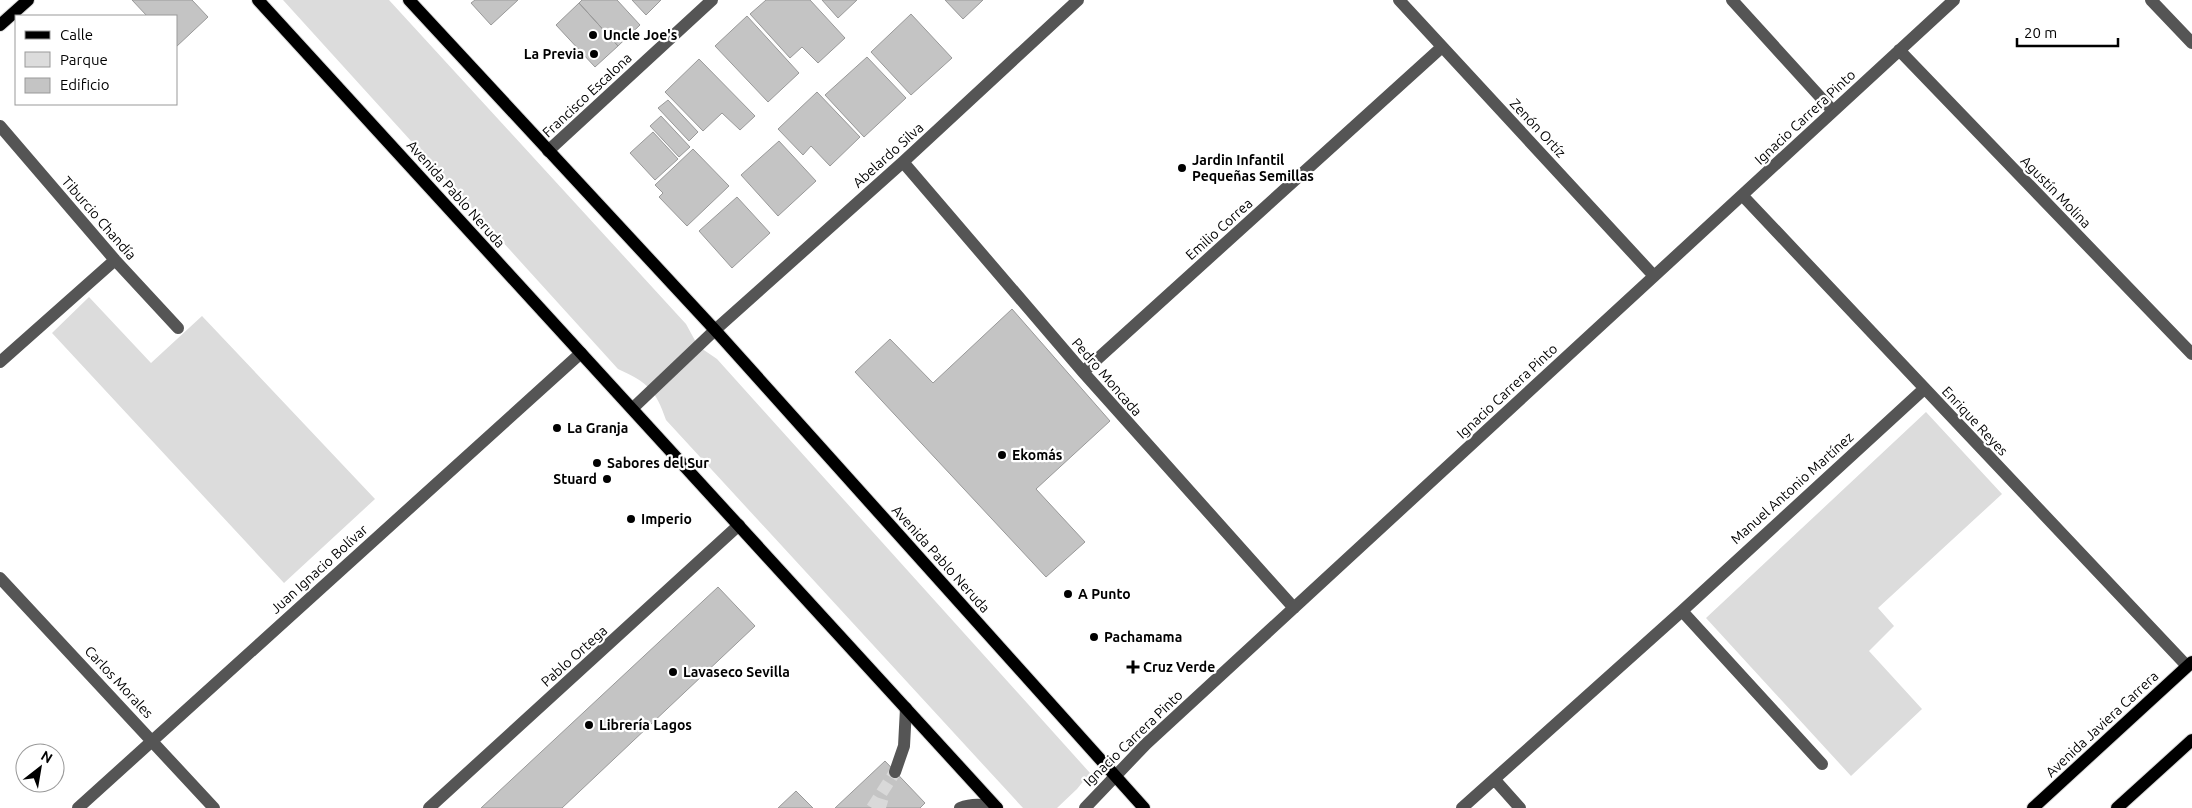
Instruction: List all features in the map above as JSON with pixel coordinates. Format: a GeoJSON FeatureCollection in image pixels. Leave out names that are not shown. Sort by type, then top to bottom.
{"type":"FeatureCollection","features":[{"type":"Feature","properties":{"kind":"main road"},"geometry":{"type":"LineString","coordinates":[[0,25],[28,0]]}},
{"type":"Feature","properties":{"kind":"main road","name":"Avenida Pablo Neruda"},"geometry":{"type":"LineString","coordinates":[[258,0],[997,808]]}},
{"type":"Feature","properties":{"kind":"main road","name":"Avenida Pablo Neruda"},"geometry":{"type":"LineString","coordinates":[[409,0],[715,330],[1144,808]]}},
{"type":"Feature","properties":{"kind":"main road","name":"Avenida Javiera Carrera"},"geometry":{"type":"LineString","coordinates":[[2033,808],[2190,664]]}},
{"type":"Feature","properties":{"kind":"main road"},"geometry":{"type":"LineString","coordinates":[[2117,808],[2192,740]]}},
{"type":"Feature","properties":{"kind":"street","name":"Francisco Escalona"},"geometry":{"type":"LineString","coordinates":[[548,152],[712,0]]}},
{"type":"Feature","properties":{"kind":"street","name":"Abelardo Silva"},"geometry":{"type":"LineString","coordinates":[[715,330],[903,162],[1078,0]]}},
{"type":"Feature","properties":{"kind":"street","name":"Zenón Ortíz"},"geometry":{"type":"LineString","coordinates":[[1399,0],[1654,276]]}},
{"type":"Feature","properties":{"kind":"street"},"geometry":{"type":"LineString","coordinates":[[1732,0],[1833,111]]}},
{"type":"Feature","properties":{"kind":"street","name":"Ignacio Carrera Pinto"},"geometry":{"type":"LineString","coordinates":[[1085,808],[1146,744],[1954,0]]}},
{"type":"Feature","properties":{"kind":"street"},"geometry":{"type":"LineString","coordinates":[[2151,0],[2192,43]]}},
{"type":"Feature","properties":{"kind":"street","name":"Emilio Correa"},"geometry":{"type":"LineString","coordinates":[[1083,372],[1442,47]]}},
{"type":"Feature","properties":{"kind":"street","name":"Agustín Molina"},"geometry":{"type":"LineString","coordinates":[[1899,50],[2192,354]]}},
{"type":"Feature","properties":{"kind":"street","name":"Tiburcio Chandía"},"geometry":{"type":"LineString","coordinates":[[0,126],[115,260],[178,328]]}},
{"type":"Feature","properties":{"kind":"street","name":"Pedro Moncada"},"geometry":{"type":"LineString","coordinates":[[903,162],[1083,372],[1294,608]]}},
{"type":"Feature","properties":{"kind":"street","name":"Enrique Reyes"},"geometry":{"type":"LineString","coordinates":[[1742,195],[1924,389],[2190,664]]}},
{"type":"Feature","properties":{"kind":"street"},"geometry":{"type":"LineString","coordinates":[[0,362],[115,260]]}},
{"type":"Feature","properties":{"kind":"street"},"geometry":{"type":"LineString","coordinates":[[633,408],[715,330]]}},
{"type":"Feature","properties":{"kind":"street","name":"Juan Ignacio Bolívar"},"geometry":{"type":"LineString","coordinates":[[78,808],[581,353]]}},
{"type":"Feature","properties":{"kind":"street","name":"Manuel Antonio Martínez"},"geometry":{"type":"LineString","coordinates":[[1462,808],[1682,611],[1924,389]]}},
{"type":"Feature","properties":{"kind":"street","name":"Pablo Ortega"},"geometry":{"type":"LineString","coordinates":[[429,808],[739,525]]}},
{"type":"Feature","properties":{"kind":"street","name":"Carlos Morales"},"geometry":{"type":"LineString","coordinates":[[0,578],[153,740],[214,808]]}},
{"type":"Feature","properties":{"kind":"street"},"geometry":{"type":"LineString","coordinates":[[1682,611],[1822,764]]}},
{"type":"Feature","properties":{"kind":"street"},"geometry":{"type":"LineString","coordinates":[[895,772],[904,746],[906,708]]}},
{"type":"Feature","properties":{"kind":"street"},"geometry":{"type":"LineString","coordinates":[[1495,780],[1520,808]]}},
{"type":"Feature","properties":{"kind":"street"},"geometry":{"type":"LineString","coordinates":[[960,808],[972,804],[997,808]]}},
{"type":"Feature","properties":{"kind":"green space"},"geometry":{"type":"Polygon","coordinates":[[[283,0],[389,0],[686,324],[698,346],[717,359],[1090,773],[1077,789],[1057,808],[1023,808],[666,420],[658,401],[649,388],[636,378],[618,369],[283,0]]]}},
{"type":"Feature","properties":{"kind":"green space"},"geometry":{"type":"Polygon","coordinates":[[[89,297],[151,363],[202,316],[375,499],[284,583],[52,333],[89,297]]]}},
{"type":"Feature","properties":{"kind":"green space"},"geometry":{"type":"Polygon","coordinates":[[[1926,412],[2002,494],[1878,608],[1894,626],[1869,651],[1922,709],[1851,776],[1706,618],[1926,412]]]}},
{"type":"Feature","properties":{"kind":"building"},"geometry":{"type":"Polygon","coordinates":[[[132,0],[192,0],[208,17],[178,45],[178,15],[146,15],[132,0]]]}},
{"type":"Feature","properties":{"kind":"building"},"geometry":{"type":"Polygon","coordinates":[[[475,0],[518,0],[491,25],[471,3],[475,0]]]}},
{"type":"Feature","properties":{"kind":"building"},"geometry":{"type":"Polygon","coordinates":[[[582,0],[617,0],[640,25],[618,46],[579,3],[582,0]]]}},
{"type":"Feature","properties":{"kind":"building"},"geometry":{"type":"Polygon","coordinates":[[[632,0],[661,0],[646,15],[632,0]]]}},
{"type":"Feature","properties":{"kind":"building"},"geometry":{"type":"Polygon","coordinates":[[[766,0],[810,0],[845,38],[818,63],[802,47],[790,58],[750,14],[766,0]]]}},
{"type":"Feature","properties":{"kind":"building"},"geometry":{"type":"Polygon","coordinates":[[[822,0],[857,0],[838,18],[822,0]]]}},
{"type":"Feature","properties":{"kind":"building"},"geometry":{"type":"Polygon","coordinates":[[[945,0],[983,0],[963,19],[945,0]]]}},
{"type":"Feature","properties":{"kind":"building"},"geometry":{"type":"Polygon","coordinates":[[[579,3],[618,46],[595,67],[556,25],[579,3]]]}},
{"type":"Feature","properties":{"kind":"building"},"geometry":{"type":"Polygon","coordinates":[[[911,14],[952,58],[911,95],[871,52],[911,14]]]}},
{"type":"Feature","properties":{"kind":"building"},"geometry":{"type":"Polygon","coordinates":[[[747,16],[799,73],[768,102],[715,46],[747,16]]]}},
{"type":"Feature","properties":{"kind":"building"},"geometry":{"type":"Polygon","coordinates":[[[867,57],[906,98],[864,137],[825,95],[867,57]]]}},
{"type":"Feature","properties":{"kind":"building"},"geometry":{"type":"Polygon","coordinates":[[[699,59],[755,116],[740,130],[722,113],[703,131],[665,92],[699,59]]]}},
{"type":"Feature","properties":{"kind":"building"},"geometry":{"type":"Polygon","coordinates":[[[817,92],[860,137],[830,166],[811,146],[803,155],[778,129],[817,92]]]}},
{"type":"Feature","properties":{"kind":"building"},"geometry":{"type":"Polygon","coordinates":[[[668,100],[698,132],[689,141],[658,108],[668,100]]]}},
{"type":"Feature","properties":{"kind":"building"},"geometry":{"type":"Polygon","coordinates":[[[661,116],[690,147],[679,157],[650,126],[661,116]]]}},
{"type":"Feature","properties":{"kind":"building"},"geometry":{"type":"Polygon","coordinates":[[[653,132],[678,159],[655,180],[630,153],[653,132]]]}},
{"type":"Feature","properties":{"kind":"building"},"geometry":{"type":"Polygon","coordinates":[[[779,141],[816,181],[778,216],[741,175],[779,141]]]}},
{"type":"Feature","properties":{"kind":"building"},"geometry":{"type":"Polygon","coordinates":[[[693,149],[729,186],[687,226],[659,197],[663,193],[655,185],[693,149]]]}},
{"type":"Feature","properties":{"kind":"building"},"geometry":{"type":"Polygon","coordinates":[[[737,197],[770,233],[732,268],[699,231],[737,197]]]}},
{"type":"Feature","properties":{"kind":"building","name":"Ekomás"},"geometry":{"type":"Polygon","coordinates":[[[1012,309],[1110,421],[1036,489],[1085,542],[1046,577],[855,372],[890,339],[933,383],[1012,309]]]}},
{"type":"Feature","properties":{"kind":"building"},"geometry":{"type":"Polygon","coordinates":[[[718,587],[755,626],[562,808],[481,808],[718,587]]]}},
{"type":"Feature","properties":{"kind":"building"},"geometry":{"type":"Polygon","coordinates":[[[885,761],[925,803],[920,808],[835,808],[885,761]]]}},
{"type":"Feature","properties":{"kind":"building"},"geometry":{"type":"Polygon","coordinates":[[[796,791],[813,808],[778,808],[796,791]]]}},
{"type":"Feature","properties":{"kind":"tunnel"},"geometry":{"type":"LineString","coordinates":[[872,808],[895,772]]}},
{"type":"Feature","properties":{"kind":"tunnel"},"geometry":{"type":"LineString","coordinates":[[875,803],[891,808]]}},
{"type":"Feature","properties":{"kind":"place","name":"Uncle Joe's"},"geometry":{"type":"Point","coordinates":[593,35]}},
{"type":"Feature","properties":{"kind":"place","name":"La Previa"},"geometry":{"type":"Point","coordinates":[594,54]}},
{"type":"Feature","properties":{"kind":"place","name":"Jardin Infantil Pequeñas Semillas"},"geometry":{"type":"Point","coordinates":[1182,168]}},
{"type":"Feature","properties":{"kind":"place","name":"La Granja"},"geometry":{"type":"Point","coordinates":[557,428]}},
{"type":"Feature","properties":{"kind":"place","name":"Ekomás"},"geometry":{"type":"Point","coordinates":[1002,455]}},
{"type":"Feature","properties":{"kind":"place","name":"Sabores del Sur"},"geometry":{"type":"Point","coordinates":[597,463]}},
{"type":"Feature","properties":{"kind":"place","name":"Stuard"},"geometry":{"type":"Point","coordinates":[607,479]}},
{"type":"Feature","properties":{"kind":"place","name":"Imperio"},"geometry":{"type":"Point","coordinates":[631,519]}},
{"type":"Feature","properties":{"kind":"place","name":"A Punto"},"geometry":{"type":"Point","coordinates":[1068,594]}},
{"type":"Feature","properties":{"kind":"place","name":"Pachamama"},"geometry":{"type":"Point","coordinates":[1094,637]}},
{"type":"Feature","properties":{"kind":"place","name":"Cruz Verde"},"geometry":{"type":"Point","coordinates":[1133,667]}},
{"type":"Feature","properties":{"kind":"place","name":"Lavaseco Sevilla"},"geometry":{"type":"Point","coordinates":[673,672]}},
{"type":"Feature","properties":{"kind":"place","name":"Librería Lagos"},"geometry":{"type":"Point","coordinates":[589,725]}}]}
